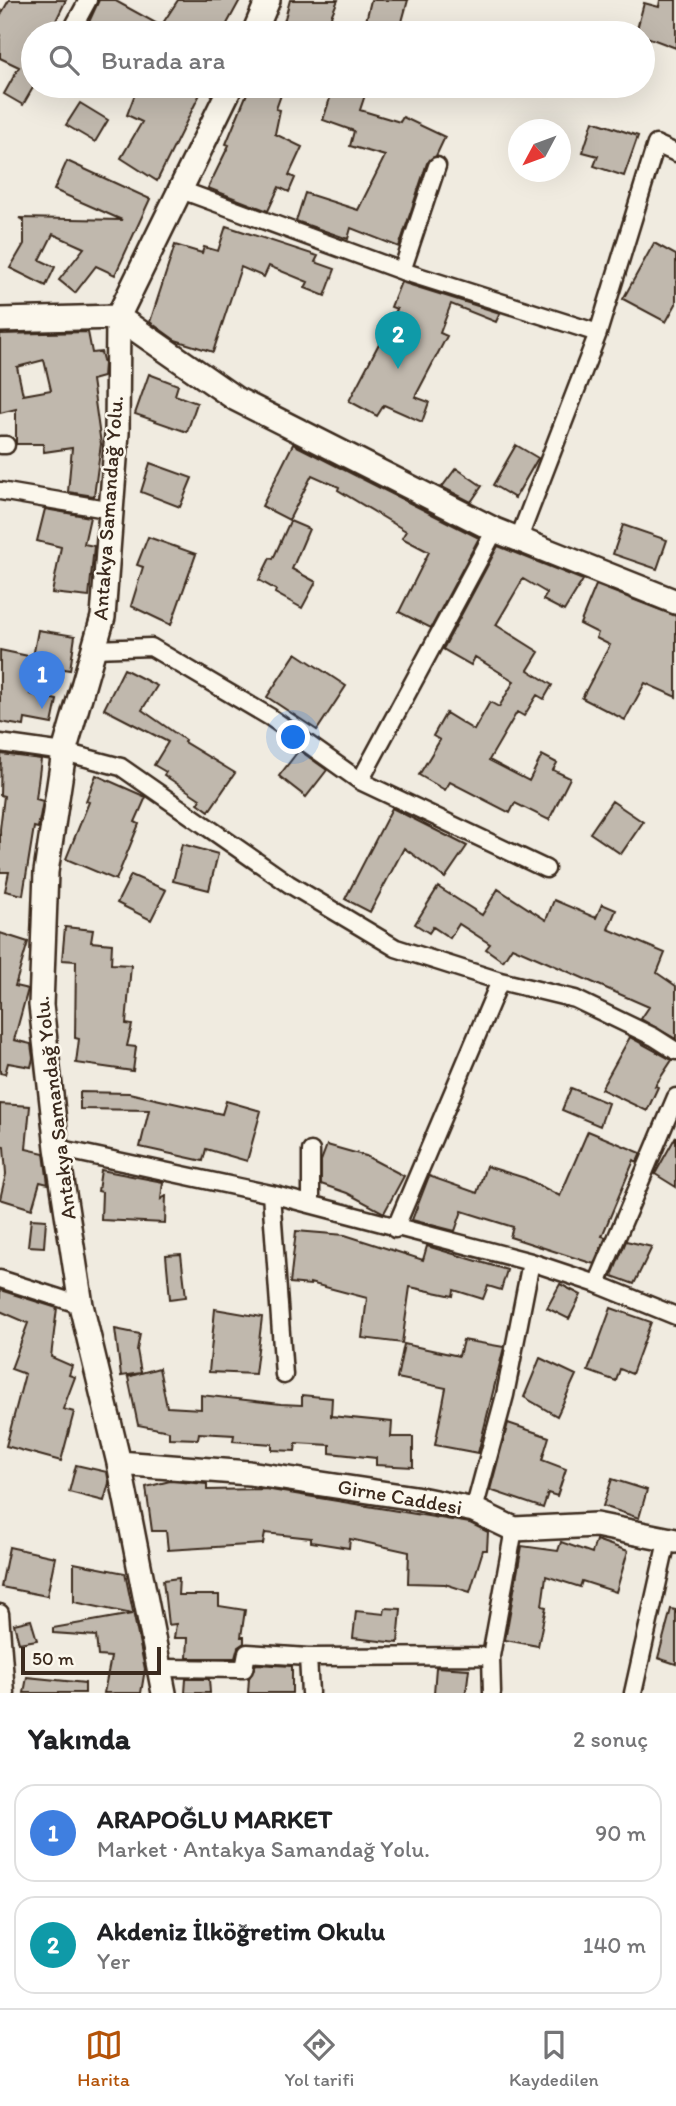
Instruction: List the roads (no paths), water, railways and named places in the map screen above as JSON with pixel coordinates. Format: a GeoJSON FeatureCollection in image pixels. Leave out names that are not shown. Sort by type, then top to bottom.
{"type":"FeatureCollection","features":[{"type":"Feature","properties":{"kind":"street"},"geometry":{"type":"LineString","coordinates":[[77,21],[88,0]]}},
{"type":"Feature","properties":{"kind":"street"},"geometry":{"type":"LineString","coordinates":[[259,21],[268,0]]}},
{"type":"Feature","properties":{"kind":"street","name":"Antakya Samandağ Yolu."},"geometry":{"type":"LineString","coordinates":[[164,1693],[162,1668],[119,1463],[81,1305],[57,1148],[41,1005],[46,872],[64,752],[103,617],[117,433],[118,317],[225,98]]}},
{"type":"Feature","properties":{"kind":"street"},"geometry":{"type":"LineString","coordinates":[[519,538],[598,333],[656,144],[676,153]]}},
{"type":"Feature","properties":{"kind":"street"},"geometry":{"type":"LineString","coordinates":[[402,271],[437,166]]}},
{"type":"Feature","properties":{"kind":"street"},"geometry":{"type":"LineString","coordinates":[[181,190],[402,271],[598,333]]}},
{"type":"Feature","properties":{"kind":"street"},"geometry":{"type":"LineString","coordinates":[[0,320],[118,317],[236,399],[495,530],[676,602]]}},
{"type":"Feature","properties":{"kind":"street"},"geometry":{"type":"LineString","coordinates":[[0,491],[112,510]]}},
{"type":"Feature","properties":{"kind":"street"},"geometry":{"type":"LineString","coordinates":[[360,781],[495,530]]}},
{"type":"Feature","properties":{"kind":"street"},"geometry":{"type":"LineString","coordinates":[[94,649],[150,647],[270,717],[360,781],[546,869]]}},
{"type":"Feature","properties":{"kind":"street"},"geometry":{"type":"LineString","coordinates":[[0,743],[64,752],[121,767],[289,884],[396,948],[500,981],[575,999],[654,1037],[676,1051]]}},
{"type":"Feature","properties":{"kind":"street"},"geometry":{"type":"LineString","coordinates":[[394,1229],[500,981]]}},
{"type":"Feature","properties":{"kind":"street"},"geometry":{"type":"LineString","coordinates":[[597,1284],[676,1097]]}},
{"type":"Feature","properties":{"kind":"street"},"geometry":{"type":"LineString","coordinates":[[57,1148],[271,1194],[394,1229],[531,1262],[597,1284],[676,1316]]}},
{"type":"Feature","properties":{"kind":"street"},"geometry":{"type":"LineString","coordinates":[[311,1151],[311,1204]]}},
{"type":"Feature","properties":{"kind":"street"},"geometry":{"type":"LineString","coordinates":[[271,1194],[284,1375]]}},
{"type":"Feature","properties":{"kind":"street"},"geometry":{"type":"LineString","coordinates":[[474,1510],[505,1395],[531,1262]]}},
{"type":"Feature","properties":{"kind":"street"},"geometry":{"type":"LineString","coordinates":[[0,1279],[81,1305]]}},
{"type":"Feature","properties":{"kind":"street","name":"Girne Caddesi"},"geometry":{"type":"LineString","coordinates":[[119,1463],[249,1473],[474,1510],[514,1529],[596,1525],[672,1541]]}},
{"type":"Feature","properties":{"kind":"street"},"geometry":{"type":"LineString","coordinates":[[492,1693],[491,1656],[514,1529]]}},
{"type":"Feature","properties":{"kind":"street"},"geometry":{"type":"LineString","coordinates":[[633,1693],[672,1541]]}},
{"type":"Feature","properties":{"kind":"street"},"geometry":{"type":"LineString","coordinates":[[0,1613],[6,1693]]}},
{"type":"Feature","properties":{"kind":"street"},"geometry":{"type":"LineString","coordinates":[[162,1668],[244,1669],[247,1653],[309,1657],[491,1656]]}},
{"type":"Feature","properties":{"kind":"street"},"geometry":{"type":"LineString","coordinates":[[309,1657],[310,1693]]}},
{"type":"Feature","properties":{"kind":"place","name":"Akdeniz İlköğretim Okulu"},"geometry":{"type":"Point","coordinates":[398,369]}},
{"type":"Feature","properties":{"kind":"place","name":"ARAPOĞLU MARKET"},"geometry":{"type":"Point","coordinates":[42,709]}}]}
